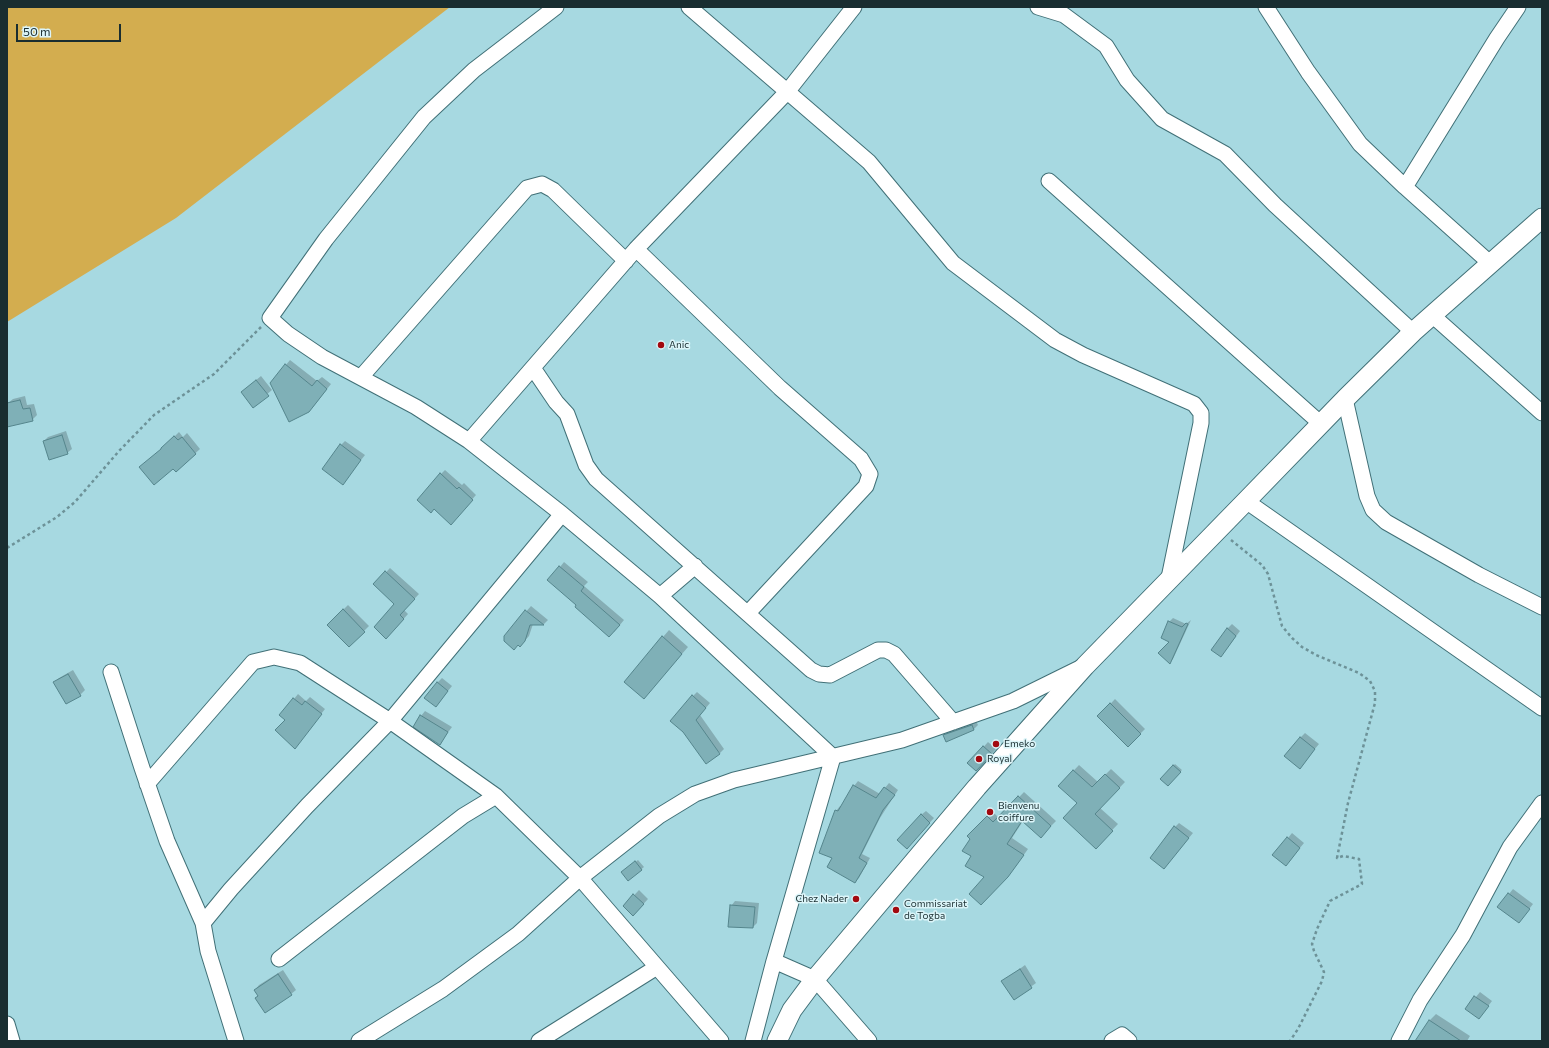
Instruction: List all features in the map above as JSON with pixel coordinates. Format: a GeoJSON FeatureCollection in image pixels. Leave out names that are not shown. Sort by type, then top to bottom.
{"type":"FeatureCollection","features":[{"type":"Feature","properties":{"kind":"street"},"geometry":{"type":"LineString","coordinates":[[556,7],[474,70],[424,117],[326,239],[270,318],[288,334],[322,357],[416,407],[469,441],[562,514],[660,596],[833,757]]}},
{"type":"Feature","properties":{"kind":"street"},"geometry":{"type":"LineString","coordinates":[[689,7],[869,162],[953,263],[1055,340],[1083,355],[1194,404],[1201,413],[1201,423],[1169,578]]}},
{"type":"Feature","properties":{"kind":"street"},"geometry":{"type":"LineString","coordinates":[[469,441],[636,249],[787,92],[854,7]]}},
{"type":"Feature","properties":{"kind":"street"},"geometry":{"type":"LineString","coordinates":[[1038,7],[1064,15],[1106,46],[1127,80],[1162,119],[1225,154],[1275,205],[1413,332]]}},
{"type":"Feature","properties":{"kind":"street"},"geometry":{"type":"LineString","coordinates":[[1266,7],[1308,72],[1360,144],[1405,187],[1491,264]]}},
{"type":"Feature","properties":{"kind":"street"},"geometry":{"type":"LineString","coordinates":[[1405,187],[1497,38],[1518,7]]}},
{"type":"Feature","properties":{"kind":"street"},"geometry":{"type":"LineString","coordinates":[[1049,181],[1320,423]]}},
{"type":"Feature","properties":{"kind":"street"},"geometry":{"type":"LineString","coordinates":[[361,377],[527,188],[542,184],[553,190],[626,261]]}},
{"type":"Feature","properties":{"kind":"street"},"geometry":{"type":"LineString","coordinates":[[777,1041],[792,1010],[815,979],[977,787],[1084,666],[1169,578],[1218,530],[1320,423],[1413,332],[1542,218]]}},
{"type":"Feature","properties":{"kind":"street"},"geometry":{"type":"LineString","coordinates":[[636,249],[780,388],[861,459],[870,474],[866,486],[748,613]]}},
{"type":"Feature","properties":{"kind":"street"},"geometry":{"type":"LineString","coordinates":[[1432,315],[1542,413]]}},
{"type":"Feature","properties":{"kind":"street"},"geometry":{"type":"LineString","coordinates":[[533,368],[556,402],[567,414],[586,465],[596,479],[811,670],[819,674],[830,675],[878,650],[886,650],[894,654],[953,722]]}},
{"type":"Feature","properties":{"kind":"street"},"geometry":{"type":"LineString","coordinates":[[1345,399],[1367,496],[1373,510],[1392,526],[1479,575],[1542,607]]}},
{"type":"Feature","properties":{"kind":"street"},"geometry":{"type":"LineString","coordinates":[[1246,501],[1542,708]]}},
{"type":"Feature","properties":{"kind":"street"},"geometry":{"type":"LineString","coordinates":[[203,923],[231,889],[307,806],[390,721],[562,514]]}},
{"type":"Feature","properties":{"kind":"street"},"geometry":{"type":"LineString","coordinates":[[660,596],[695,566]]}},
{"type":"Feature","properties":{"kind":"street"},"geometry":{"type":"LineString","coordinates":[[147,784],[253,662],[274,657],[300,663],[390,721],[496,796],[580,878],[721,1041]]}},
{"type":"Feature","properties":{"kind":"street"},"geometry":{"type":"LineString","coordinates":[[359,1041],[442,989],[518,934],[580,878],[659,816],[695,794],[734,780],[902,740],[1013,701],[1084,666]]}},
{"type":"Feature","properties":{"kind":"street"},"geometry":{"type":"LineString","coordinates":[[111,672],[167,841],[203,923],[208,951],[236,1041]]}},
{"type":"Feature","properties":{"kind":"street"},"geometry":{"type":"LineString","coordinates":[[753,1041],[774,961],[833,757]]}},
{"type":"Feature","properties":{"kind":"street"},"geometry":{"type":"LineString","coordinates":[[279,959],[463,816],[496,796]]}},
{"type":"Feature","properties":{"kind":"street"},"geometry":{"type":"LineString","coordinates":[[1399,1041],[1420,1000],[1463,935],[1510,847],[1542,803]]}},
{"type":"Feature","properties":{"kind":"street"},"geometry":{"type":"LineString","coordinates":[[774,961],[815,979],[869,1041]]}},
{"type":"Feature","properties":{"kind":"street"},"geometry":{"type":"LineString","coordinates":[[539,1041],[657,967]]}},
{"type":"Feature","properties":{"kind":"street"},"geometry":{"type":"LineString","coordinates":[[7,1024],[12,1041]]}},
{"type":"Feature","properties":{"kind":"street"},"geometry":{"type":"LineString","coordinates":[[1112,1041],[1122,1035],[1129,1041]]}},
{"type":"Feature","properties":{"kind":"path"},"geometry":{"type":"LineString","coordinates":[[7,548],[57,517],[75,502],[119,451],[154,414],[214,374],[270,318]]}},
{"type":"Feature","properties":{"kind":"path"},"geometry":{"type":"LineString","coordinates":[[1218,530],[1262,565],[1268,574],[1282,626],[1292,638],[1302,647],[1316,655],[1359,673],[1370,681],[1375,690],[1375,703],[1348,803],[1337,858],[1343,856],[1359,859],[1362,884],[1330,901],[1317,929],[1312,944],[1324,972],[1322,981],[1298,1029],[1290,1041]]}},
{"type":"Feature","properties":{"kind":"shaded area"},"geometry":{"type":"Polygon","coordinates":[[[7,7],[450,7],[176,218],[7,322],[7,7]]]}},
{"type":"Feature","properties":{"kind":"building"},"geometry":{"type":"Polygon","coordinates":[[[285,364],[312,386],[317,380],[327,389],[309,412],[289,422],[270,383],[285,364]]]}},
{"type":"Feature","properties":{"kind":"building"},"geometry":{"type":"Polygon","coordinates":[[[256,380],[269,396],[253,408],[241,392],[256,380]]]}},
{"type":"Feature","properties":{"kind":"building"},"geometry":{"type":"Polygon","coordinates":[[[20,400],[23,409],[30,408],[33,421],[7,427],[7,403],[20,400]]]}},
{"type":"Feature","properties":{"kind":"building"},"geometry":{"type":"Polygon","coordinates":[[[62,435],[68,454],[49,460],[43,441],[62,435]]]}},
{"type":"Feature","properties":{"kind":"building"},"geometry":{"type":"Polygon","coordinates":[[[174,436],[178,440],[182,437],[196,454],[176,472],[173,469],[154,485],[139,467],[174,436]]]}},
{"type":"Feature","properties":{"kind":"building"},"geometry":{"type":"Polygon","coordinates":[[[340,444],[361,460],[343,485],[322,469],[340,444]]]}},
{"type":"Feature","properties":{"kind":"building"},"geometry":{"type":"Polygon","coordinates":[[[440,473],[457,489],[459,487],[473,500],[451,525],[434,509],[431,513],[417,500],[440,473]]]}},
{"type":"Feature","properties":{"kind":"building"},"geometry":{"type":"Polygon","coordinates":[[[559,566],[584,587],[581,591],[620,625],[609,637],[575,607],[576,605],[547,580],[559,566]]]}},
{"type":"Feature","properties":{"kind":"building"},"geometry":{"type":"Polygon","coordinates":[[[385,571],[415,599],[400,615],[404,619],[386,639],[374,627],[394,604],[373,584],[385,571]]]}},
{"type":"Feature","properties":{"kind":"building"},"geometry":{"type":"Polygon","coordinates":[[[343,609],[365,632],[349,647],[327,625],[343,609]]]}},
{"type":"Feature","properties":{"kind":"building"},"geometry":{"type":"Polygon","coordinates":[[[525,610],[544,625],[530,625],[525,641],[520,647],[518,645],[514,650],[504,641],[504,636],[525,610]]]}},
{"type":"Feature","properties":{"kind":"building"},"geometry":{"type":"Polygon","coordinates":[[[1168,621],[1182,627],[1186,623],[1188,624],[1170,664],[1158,653],[1169,642],[1161,638],[1168,621]]]}},
{"type":"Feature","properties":{"kind":"building"},"geometry":{"type":"Polygon","coordinates":[[[1227,628],[1236,636],[1221,657],[1211,650],[1227,628]]]}},
{"type":"Feature","properties":{"kind":"building"},"geometry":{"type":"Polygon","coordinates":[[[662,636],[682,654],[644,699],[624,682],[662,636]]]}},
{"type":"Feature","properties":{"kind":"building"},"geometry":{"type":"Polygon","coordinates":[[[68,674],[81,696],[66,704],[53,682],[68,674]]]}},
{"type":"Feature","properties":{"kind":"building"},"geometry":{"type":"Polygon","coordinates":[[[437,682],[448,691],[436,707],[424,698],[437,682]]]}},
{"type":"Feature","properties":{"kind":"building"},"geometry":{"type":"Polygon","coordinates":[[[692,695],[706,708],[696,720],[720,754],[706,764],[683,732],[670,721],[692,695]]]}},
{"type":"Feature","properties":{"kind":"building"},"geometry":{"type":"Polygon","coordinates":[[[293,698],[302,705],[305,701],[322,714],[295,749],[275,730],[285,720],[279,715],[293,698]]]}},
{"type":"Feature","properties":{"kind":"building"},"geometry":{"type":"Polygon","coordinates":[[[1110,703],[1141,734],[1128,747],[1097,716],[1110,703]]]}},
{"type":"Feature","properties":{"kind":"building"},"geometry":{"type":"Polygon","coordinates":[[[420,715],[448,732],[440,745],[413,727],[420,715]]]}},
{"type":"Feature","properties":{"kind":"building"},"geometry":{"type":"Polygon","coordinates":[[[972,725],[974,730],[946,742],[943,735],[972,725]]]}},
{"type":"Feature","properties":{"kind":"building"},"geometry":{"type":"Polygon","coordinates":[[[1300,737],[1315,749],[1300,769],[1284,756],[1300,737]]]}},
{"type":"Feature","properties":{"kind":"building"},"geometry":{"type":"Polygon","coordinates":[[[983,746],[992,754],[976,771],[967,763],[983,746]]]}},
{"type":"Feature","properties":{"kind":"building"},"geometry":{"type":"Polygon","coordinates":[[[1173,765],[1181,772],[1168,786],[1160,779],[1173,765]]]}},
{"type":"Feature","properties":{"kind":"building"},"geometry":{"type":"Polygon","coordinates":[[[1073,770],[1092,787],[1105,774],[1120,788],[1095,814],[1113,831],[1096,849],[1063,818],[1077,803],[1058,786],[1073,770]]]}},
{"type":"Feature","properties":{"kind":"building"},"geometry":{"type":"Polygon","coordinates":[[[853,785],[876,798],[884,787],[895,795],[883,810],[859,858],[867,863],[855,883],[827,867],[832,858],[819,853],[835,810],[838,811],[853,785]]]}},
{"type":"Feature","properties":{"kind":"building"},"geometry":{"type":"Polygon","coordinates":[[[1018,796],[1051,826],[1041,838],[1022,821],[1007,844],[1024,855],[1008,877],[981,905],[969,894],[984,877],[965,866],[971,856],[962,851],[970,839],[967,836],[987,816],[993,822],[1018,796]]]}},
{"type":"Feature","properties":{"kind":"building"},"geometry":{"type":"Polygon","coordinates":[[[921,814],[930,823],[907,849],[897,840],[921,814]]]}},
{"type":"Feature","properties":{"kind":"building"},"geometry":{"type":"Polygon","coordinates":[[[1174,826],[1189,838],[1164,869],[1150,858],[1174,826]]]}},
{"type":"Feature","properties":{"kind":"building"},"geometry":{"type":"Polygon","coordinates":[[[1287,837],[1300,848],[1286,866],[1272,855],[1287,837]]]}},
{"type":"Feature","properties":{"kind":"building"},"geometry":{"type":"Polygon","coordinates":[[[635,861],[642,870],[628,881],[621,872],[635,861]]]}},
{"type":"Feature","properties":{"kind":"building"},"geometry":{"type":"Polygon","coordinates":[[[1508,893],[1530,909],[1519,923],[1497,907],[1508,893]]]}},
{"type":"Feature","properties":{"kind":"building"},"geometry":{"type":"Polygon","coordinates":[[[633,894],[644,904],[633,916],[623,906],[633,894]]]}},
{"type":"Feature","properties":{"kind":"building"},"geometry":{"type":"Polygon","coordinates":[[[730,905],[755,907],[753,928],[728,927],[730,905]]]}},
{"type":"Feature","properties":{"kind":"building"},"geometry":{"type":"Polygon","coordinates":[[[1020,969],[1032,988],[1014,1000],[1001,981],[1020,969]]]}},
{"type":"Feature","properties":{"kind":"building"},"geometry":{"type":"Polygon","coordinates":[[[278,974],[292,995],[265,1013],[255,998],[258,996],[254,990],[278,974]]]}},
{"type":"Feature","properties":{"kind":"building"},"geometry":{"type":"Polygon","coordinates":[[[1474,996],[1489,1006],[1479,1019],[1465,1009],[1474,996]]]}},
{"type":"Feature","properties":{"kind":"building"},"geometry":{"type":"Polygon","coordinates":[[[1429,1020],[1461,1041],[1415,1041],[1429,1020]]]}},
{"type":"Feature","properties":{"kind":"place","name":"Anic"},"geometry":{"type":"Point","coordinates":[661,345]}},
{"type":"Feature","properties":{"kind":"place","name":"Emeko"},"geometry":{"type":"Point","coordinates":[996,744]}},
{"type":"Feature","properties":{"kind":"place","name":"Royal"},"geometry":{"type":"Point","coordinates":[979,759]}},
{"type":"Feature","properties":{"kind":"place","name":"Bienvenu coiffure"},"geometry":{"type":"Point","coordinates":[990,812]}},
{"type":"Feature","properties":{"kind":"place","name":"Chez Nader"},"geometry":{"type":"Point","coordinates":[856,899]}},
{"type":"Feature","properties":{"kind":"place","name":"Commissariat de Togba"},"geometry":{"type":"Point","coordinates":[896,910]}}]}
